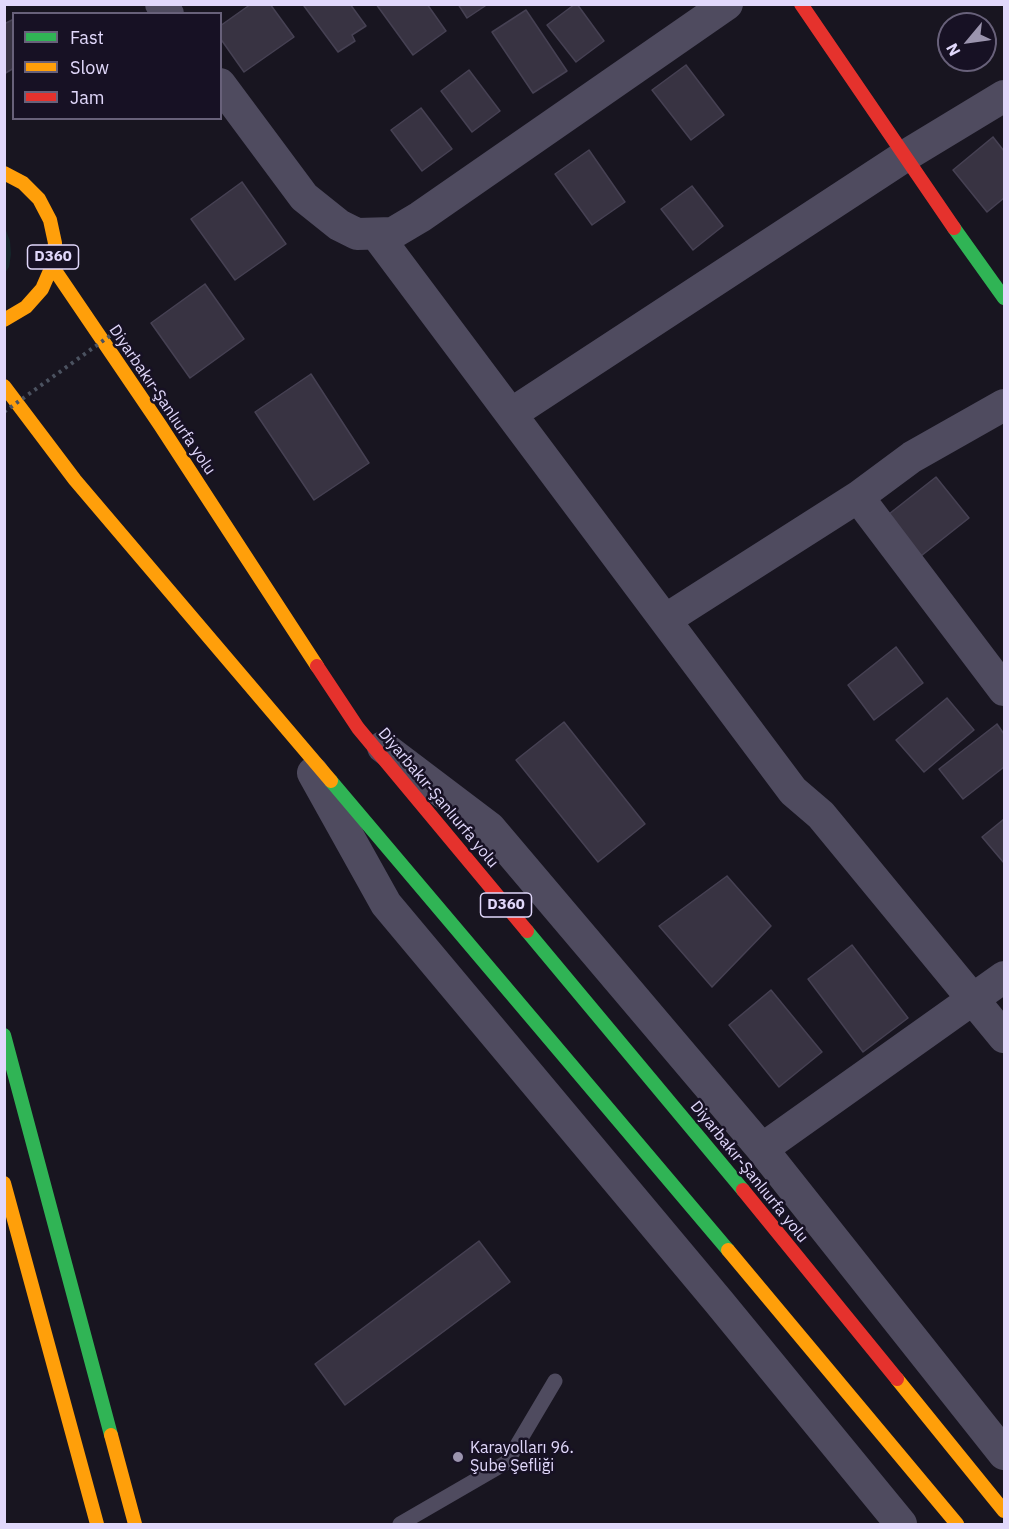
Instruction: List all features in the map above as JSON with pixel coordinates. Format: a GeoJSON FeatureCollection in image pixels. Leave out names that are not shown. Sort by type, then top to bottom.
{"type":"FeatureCollection","features":[{"type":"Feature","properties":{"kind":"main road"},"geometry":{"type":"LineString","coordinates":[[801,4],[953,227],[1005,298]]}},
{"type":"Feature","properties":{"kind":"main road","name":"D360"},"geometry":{"type":"LineString","coordinates":[[4,173],[22,183],[39,199],[50,220],[54,243],[52,266],[42,289],[27,307],[4,320]]}},
{"type":"Feature","properties":{"kind":"main road","name":"Diyarbakır-Şanlıurfa yolu"},"geometry":{"type":"LineString","coordinates":[[52,266],[160,425],[358,728],[728,1172],[1005,1511]]}},
{"type":"Feature","properties":{"kind":"main road"},"geometry":{"type":"LineString","coordinates":[[4,386],[75,480],[667,1177],[957,1524]]}},
{"type":"Feature","properties":{"kind":"main road"},"geometry":{"type":"LineString","coordinates":[[4,1035],[135,1524]]}},
{"type":"Feature","properties":{"kind":"main road"},"geometry":{"type":"LineString","coordinates":[[4,1183],[97,1524]]}},
{"type":"Feature","properties":{"kind":"street"},"geometry":{"type":"LineString","coordinates":[[222,87],[304,197],[339,225],[357,234],[393,233],[420,217],[727,4]]}},
{"type":"Feature","properties":{"kind":"street"},"geometry":{"type":"LineString","coordinates":[[511,414],[905,156],[1005,96]]}},
{"type":"Feature","properties":{"kind":"street"},"geometry":{"type":"LineString","coordinates":[[376,234],[794,791],[821,815],[1005,1036]]}},
{"type":"Feature","properties":{"kind":"street"},"geometry":{"type":"LineString","coordinates":[[665,620],[858,497],[912,458],[1005,405]]}},
{"type":"Feature","properties":{"kind":"street"},"geometry":{"type":"LineString","coordinates":[[858,497],[1005,690]]}},
{"type":"Feature","properties":{"kind":"street"},"geometry":{"type":"LineString","coordinates":[[358,728],[490,828],[762,1149],[1005,1454]]}},
{"type":"Feature","properties":{"kind":"street"},"geometry":{"type":"LineString","coordinates":[[292,735],[386,904],[719,1302],[901,1524]]}},
{"type":"Feature","properties":{"kind":"street"},"geometry":{"type":"LineString","coordinates":[[762,1149],[1005,977]]}},
{"type":"Feature","properties":{"kind":"lane"},"geometry":{"type":"LineString","coordinates":[[400,1524],[507,1462],[555,1381]]}},
{"type":"Feature","properties":{"kind":"path"},"geometry":{"type":"LineString","coordinates":[[4,412],[124,325]]}},
{"type":"Feature","properties":{"kind":"shaded area"},"geometry":{"type":"Polygon","coordinates":[[[5,228],[10,241],[11,254],[9,267],[5,273],[5,228]]]}},
{"type":"Feature","properties":{"kind":"building"},"geometry":{"type":"Polygon","coordinates":[[[251,4],[270,4],[294,37],[244,72],[222,41],[222,25],[251,4]]]}},
{"type":"Feature","properties":{"kind":"building"},"geometry":{"type":"Polygon","coordinates":[[[306,4],[350,4],[366,26],[352,35],[355,41],[338,52],[304,6],[306,4]]]}},
{"type":"Feature","properties":{"kind":"building"},"geometry":{"type":"Polygon","coordinates":[[[376,4],[427,4],[446,31],[413,55],[376,4]]]}},
{"type":"Feature","properties":{"kind":"building"},"geometry":{"type":"Polygon","coordinates":[[[458,4],[488,4],[467,18],[458,4]]]}},
{"type":"Feature","properties":{"kind":"building"},"geometry":{"type":"Polygon","coordinates":[[[575,4],[604,41],[576,62],[547,25],[575,4]]]}},
{"type":"Feature","properties":{"kind":"building"},"geometry":{"type":"Polygon","coordinates":[[[526,10],[567,71],[533,93],[492,32],[526,10]]]}},
{"type":"Feature","properties":{"kind":"building"},"geometry":{"type":"Polygon","coordinates":[[[12,20],[12,69],[4,74],[4,24],[12,20]]]}},
{"type":"Feature","properties":{"kind":"building"},"geometry":{"type":"Polygon","coordinates":[[[686,65],[724,115],[691,140],[652,90],[686,65]]]}},
{"type":"Feature","properties":{"kind":"building"},"geometry":{"type":"Polygon","coordinates":[[[469,70],[500,111],[472,132],[441,91],[469,70]]]}},
{"type":"Feature","properties":{"kind":"building"},"geometry":{"type":"Polygon","coordinates":[[[421,108],[452,149],[422,171],[391,130],[421,108]]]}},
{"type":"Feature","properties":{"kind":"building"},"geometry":{"type":"Polygon","coordinates":[[[993,137],[1004,151],[1004,198],[987,212],[953,170],[993,137]]]}},
{"type":"Feature","properties":{"kind":"building"},"geometry":{"type":"Polygon","coordinates":[[[589,150],[625,202],[592,225],[555,174],[589,150]]]}},
{"type":"Feature","properties":{"kind":"building"},"geometry":{"type":"Polygon","coordinates":[[[242,182],[286,244],[235,280],[191,219],[242,182]]]}},
{"type":"Feature","properties":{"kind":"building"},"geometry":{"type":"Polygon","coordinates":[[[692,186],[723,226],[693,250],[661,209],[692,186]]]}},
{"type":"Feature","properties":{"kind":"building"},"geometry":{"type":"Polygon","coordinates":[[[205,284],[244,339],[190,378],[151,323],[205,284]]]}},
{"type":"Feature","properties":{"kind":"building"},"geometry":{"type":"Polygon","coordinates":[[[311,374],[369,463],[314,500],[255,412],[311,374]]]}},
{"type":"Feature","properties":{"kind":"building"},"geometry":{"type":"Polygon","coordinates":[[[936,477],[969,518],[921,556],[889,514],[936,477]]]}},
{"type":"Feature","properties":{"kind":"building"},"geometry":{"type":"Polygon","coordinates":[[[896,647],[923,683],[874,720],[848,685],[896,647]]]}},
{"type":"Feature","properties":{"kind":"building"},"geometry":{"type":"Polygon","coordinates":[[[947,698],[974,730],[924,772],[896,740],[947,698]]]}},
{"type":"Feature","properties":{"kind":"building"},"geometry":{"type":"Polygon","coordinates":[[[564,722],[645,824],[598,862],[516,760],[564,722]]]}},
{"type":"Feature","properties":{"kind":"building"},"geometry":{"type":"Polygon","coordinates":[[[997,724],[1004,734],[1004,767],[963,799],[939,769],[997,724]]]}},
{"type":"Feature","properties":{"kind":"building"},"geometry":{"type":"Polygon","coordinates":[[[1004,819],[1004,863],[982,837],[1004,819]]]}},
{"type":"Feature","properties":{"kind":"building"},"geometry":{"type":"Polygon","coordinates":[[[727,876],[771,926],[712,987],[659,926],[727,876]]]}},
{"type":"Feature","properties":{"kind":"building"},"geometry":{"type":"Polygon","coordinates":[[[852,945],[908,1018],[863,1052],[808,979],[852,945]]]}},
{"type":"Feature","properties":{"kind":"building"},"geometry":{"type":"Polygon","coordinates":[[[771,990],[822,1052],[779,1087],[729,1025],[771,990]]]}},
{"type":"Feature","properties":{"kind":"building"},"geometry":{"type":"Polygon","coordinates":[[[479,1241],[510,1282],[345,1405],[315,1364],[479,1241]]]}},
{"type":"Feature","properties":{"kind":"traffic: fast"},"geometry":{"type":"LineString","coordinates":[[954,228],[1004,298]]}},
{"type":"Feature","properties":{"kind":"traffic: fast"},"geometry":{"type":"LineString","coordinates":[[331,781],[728,1250]]}},
{"type":"Feature","properties":{"kind":"traffic: fast"},"geometry":{"type":"LineString","coordinates":[[527,931],[743,1190]]}},
{"type":"Feature","properties":{"kind":"traffic: fast"},"geometry":{"type":"LineString","coordinates":[[4,1035],[111,1435]]}},
{"type":"Feature","properties":{"kind":"traffic: slow"},"geometry":{"type":"LineString","coordinates":[[4,173],[23,183],[39,199],[50,220],[55,243],[52,266],[42,289],[26,307],[4,320]]}},
{"type":"Feature","properties":{"kind":"traffic: slow"},"geometry":{"type":"LineString","coordinates":[[52,266],[160,425],[317,666]]}},
{"type":"Feature","properties":{"kind":"traffic: slow"},"geometry":{"type":"LineString","coordinates":[[4,386],[75,480],[331,781]]}},
{"type":"Feature","properties":{"kind":"traffic: slow"},"geometry":{"type":"LineString","coordinates":[[4,1183],[97,1524]]}},
{"type":"Feature","properties":{"kind":"traffic: slow"},"geometry":{"type":"LineString","coordinates":[[728,1250],[957,1524]]}},
{"type":"Feature","properties":{"kind":"traffic: slow"},"geometry":{"type":"LineString","coordinates":[[897,1379],[1004,1511]]}},
{"type":"Feature","properties":{"kind":"traffic: slow"},"geometry":{"type":"LineString","coordinates":[[111,1435],[135,1524]]}},
{"type":"Feature","properties":{"kind":"traffic: jam"},"geometry":{"type":"LineString","coordinates":[[801,4],[954,228]]}},
{"type":"Feature","properties":{"kind":"traffic: jam"},"geometry":{"type":"LineString","coordinates":[[317,666],[358,728],[527,931]]}},
{"type":"Feature","properties":{"kind":"traffic: jam"},"geometry":{"type":"LineString","coordinates":[[743,1190],[897,1379]]}},
{"type":"Feature","properties":{"kind":"place","name":"Karayolları 96. Şube Şefliği"},"geometry":{"type":"Point","coordinates":[458,1457]}}]}
